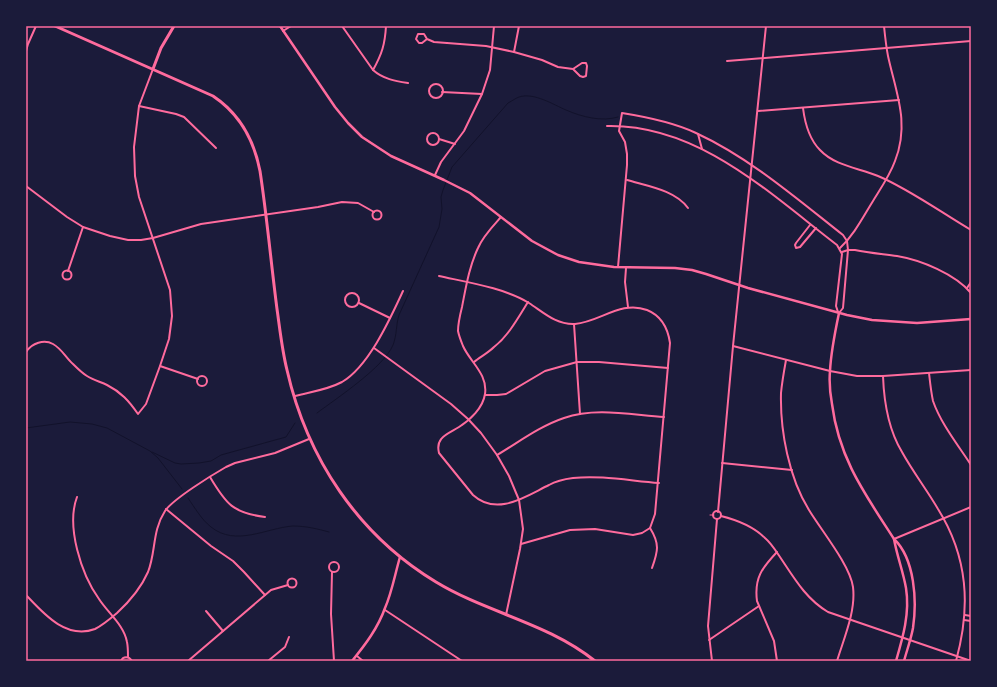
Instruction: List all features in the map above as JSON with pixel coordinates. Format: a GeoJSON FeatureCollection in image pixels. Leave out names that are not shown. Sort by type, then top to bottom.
{"type":"FeatureCollection","features":[{"type":"Feature","properties":{"kind":"main road"},"geometry":{"type":"LineString","coordinates":[[55,26],[213,96],[237,117],[248,134],[255,150],[260,171],[286,369],[309,439],[327,473],[346,502],[371,530],[400,557],[426,576],[471,600],[555,635],[595,661]]}},
{"type":"Feature","properties":{"kind":"main road"},"geometry":{"type":"LineString","coordinates":[[153,69],[161,48],[174,26]]}},
{"type":"Feature","properties":{"kind":"street"},"geometry":{"type":"LineString","coordinates":[[26,51],[36,26]]}},
{"type":"Feature","properties":{"kind":"street"},"geometry":{"type":"LineString","coordinates":[[280,26],[334,107],[355,130],[383,152],[435,175],[477,197],[532,241],[552,252],[579,262],[618,268],[683,269],[706,274],[739,285],[839,313],[872,320],[903,323],[971,319]]}},
{"type":"Feature","properties":{"kind":"street"},"geometry":{"type":"LineString","coordinates":[[283,31],[291,26]]}},
{"type":"Feature","properties":{"kind":"street"},"geometry":{"type":"LineString","coordinates":[[342,26],[373,70],[387,79],[408,83]]}},
{"type":"Feature","properties":{"kind":"street"},"geometry":{"type":"LineString","coordinates":[[373,70],[381,56],[385,42],[386,26]]}},
{"type":"Feature","properties":{"kind":"street"},"geometry":{"type":"LineString","coordinates":[[435,175],[441,162],[455,144],[471,117],[482,94],[490,70],[494,26]]}},
{"type":"Feature","properties":{"kind":"street"},"geometry":{"type":"LineString","coordinates":[[514,52],[519,26]]}},
{"type":"Feature","properties":{"kind":"street"},"geometry":{"type":"LineString","coordinates":[[766,26],[739,285],[718,512],[721,516],[735,519],[752,528],[766,538],[804,593],[812,601],[828,612],[971,661]]}},
{"type":"Feature","properties":{"kind":"street"},"geometry":{"type":"LineString","coordinates":[[840,248],[847,241],[886,180],[896,160],[900,143],[902,119],[887,48],[884,26]]}},
{"type":"Feature","properties":{"kind":"street"},"geometry":{"type":"LineString","coordinates":[[427,39],[422,43],[419,43],[416,39],[418,34],[424,34],[427,39],[434,42],[486,46],[514,52],[542,60],[558,67],[572,69],[580,76],[586,76],[586,64],[582,63],[572,69]]}},
{"type":"Feature","properties":{"kind":"street"},"geometry":{"type":"LineString","coordinates":[[727,61],[971,41]]}},
{"type":"Feature","properties":{"kind":"street"},"geometry":{"type":"LineString","coordinates":[[26,352],[34,344],[43,342],[53,344],[63,352],[72,364],[88,376],[108,385],[123,395],[138,414],[146,404],[160,366],[171,328],[172,304],[170,290],[139,197],[135,176],[134,147],[139,106],[153,69]]}},
{"type":"Feature","properties":{"kind":"street"},"geometry":{"type":"LineString","coordinates":[[436,84],[440,86],[442,92],[439,97],[434,98],[431,96],[429,90],[436,84]]}},
{"type":"Feature","properties":{"kind":"street"},"geometry":{"type":"LineString","coordinates":[[442,92],[482,94]]}},
{"type":"Feature","properties":{"kind":"street"},"geometry":{"type":"LineString","coordinates":[[758,111],[899,100]]}},
{"type":"Feature","properties":{"kind":"street"},"geometry":{"type":"LineString","coordinates":[[139,106],[184,117],[216,148]]}},
{"type":"Feature","properties":{"kind":"street"},"geometry":{"type":"LineString","coordinates":[[804,108],[804,119],[808,133],[814,144],[830,159],[886,180],[971,230]]}},
{"type":"Feature","properties":{"kind":"street"},"geometry":{"type":"LineString","coordinates":[[618,268],[627,154],[625,142],[619,131],[622,114],[661,121],[698,134],[752,164],[843,235],[847,241],[848,250],[843,308],[839,313],[830,371],[833,414],[843,452],[859,485],[894,539],[901,546],[909,566],[914,588],[915,613],[904,661]]}},
{"type":"Feature","properties":{"kind":"street"},"geometry":{"type":"LineString","coordinates":[[607,126],[620,125],[664,134],[677,138],[703,150],[751,177],[810,225],[816,228],[840,248],[842,252],[836,306],[839,313]]}},
{"type":"Feature","properties":{"kind":"street"},"geometry":{"type":"LineString","coordinates":[[439,139],[438,143],[432,145],[427,138],[430,133],[434,132],[439,136],[439,139],[455,144]]}},
{"type":"Feature","properties":{"kind":"street"},"geometry":{"type":"LineString","coordinates":[[698,134],[703,150]]}},
{"type":"Feature","properties":{"kind":"street"},"geometry":{"type":"LineString","coordinates":[[626,180],[652,187],[668,194],[680,200],[688,208]]}},
{"type":"Feature","properties":{"kind":"street"},"geometry":{"type":"LineString","coordinates":[[26,186],[66,217],[83,227],[128,240],[153,238],[201,224],[318,207],[342,202],[358,203],[374,212],[381,212],[381,218],[374,218],[374,212]]}},
{"type":"Feature","properties":{"kind":"street"},"geometry":{"type":"LineString","coordinates":[[501,217],[478,247],[471,264],[458,330],[464,348],[474,362],[483,381],[485,395],[481,406],[468,419],[460,426],[442,437],[438,445],[439,453],[478,499],[486,503],[493,504],[510,503],[550,484],[574,478],[597,478],[659,483]]}},
{"type":"Feature","properties":{"kind":"street"},"geometry":{"type":"LineString","coordinates":[[810,225],[794,245],[796,248],[800,247],[816,228]]}},
{"type":"Feature","properties":{"kind":"street"},"geometry":{"type":"LineString","coordinates":[[68,271],[72,276],[69,279],[66,279],[64,278],[63,274],[68,271],[83,227]]}},
{"type":"Feature","properties":{"kind":"street"},"geometry":{"type":"LineString","coordinates":[[842,252],[848,250],[911,259],[934,268],[951,277],[971,292]]}},
{"type":"Feature","properties":{"kind":"street"},"geometry":{"type":"LineString","coordinates":[[626,268],[625,282],[628,306]]}},
{"type":"Feature","properties":{"kind":"street"},"geometry":{"type":"LineString","coordinates":[[439,276],[503,292],[528,302],[558,322],[574,324],[628,306],[638,307],[648,310],[657,316],[664,324],[668,332],[670,343],[659,483],[655,514],[650,528],[642,533],[633,535],[595,529],[570,530],[521,544]]}},
{"type":"Feature","properties":{"kind":"street"},"geometry":{"type":"LineString","coordinates":[[967,288],[971,282]]}},
{"type":"Feature","properties":{"kind":"street"},"geometry":{"type":"LineString","coordinates":[[294,397],[329,388],[342,382],[355,371],[374,348],[403,291]]}},
{"type":"Feature","properties":{"kind":"street"},"geometry":{"type":"LineString","coordinates":[[354,293],[358,297],[358,303],[354,308],[350,308],[345,304],[347,294],[354,293]]}},
{"type":"Feature","properties":{"kind":"street"},"geometry":{"type":"LineString","coordinates":[[474,362],[494,347],[504,337],[528,302]]}},
{"type":"Feature","properties":{"kind":"street"},"geometry":{"type":"LineString","coordinates":[[358,303],[390,318]]}},
{"type":"Feature","properties":{"kind":"street"},"geometry":{"type":"LineString","coordinates":[[574,324],[580,414]]}},
{"type":"Feature","properties":{"kind":"street"},"geometry":{"type":"LineString","coordinates":[[733,346],[830,371],[857,376],[883,376],[971,370]]}},
{"type":"Feature","properties":{"kind":"street"},"geometry":{"type":"LineString","coordinates":[[374,348],[451,404],[468,419],[481,433],[497,455],[509,476],[519,500],[522,523],[521,544],[506,614]]}},
{"type":"Feature","properties":{"kind":"street"},"geometry":{"type":"LineString","coordinates":[[786,360],[782,392],[782,419],[787,456],[799,490],[808,508],[844,564],[850,575],[852,586],[853,596],[849,620],[837,661]]}},
{"type":"Feature","properties":{"kind":"street"},"geometry":{"type":"LineString","coordinates":[[485,395],[506,394],[545,372],[577,362],[599,362],[668,368]]}},
{"type":"Feature","properties":{"kind":"street"},"geometry":{"type":"LineString","coordinates":[[160,366],[198,379],[202,377],[205,378],[207,380],[206,384],[200,386],[197,382],[198,379]]}},
{"type":"Feature","properties":{"kind":"street"},"geometry":{"type":"LineString","coordinates":[[929,373],[932,395],[938,412],[944,424],[971,465]]}},
{"type":"Feature","properties":{"kind":"street"},"geometry":{"type":"LineString","coordinates":[[883,376],[886,407],[894,437],[943,518],[954,542],[962,567],[965,592],[964,620],[962,638],[956,661]]}},
{"type":"Feature","properties":{"kind":"street"},"geometry":{"type":"LineString","coordinates":[[497,455],[549,424],[566,417],[580,414],[605,413],[664,418]]}},
{"type":"Feature","properties":{"kind":"street"},"geometry":{"type":"LineString","coordinates":[[26,595],[38,608],[58,625],[76,631],[86,631],[95,628],[113,616],[131,600],[144,581],[152,560],[157,527],[166,509],[183,495],[226,467],[235,463],[275,453],[309,439]]}},
{"type":"Feature","properties":{"kind":"street"},"geometry":{"type":"LineString","coordinates":[[722,463],[792,470]]}},
{"type":"Feature","properties":{"kind":"street"},"geometry":{"type":"LineString","coordinates":[[210,477],[222,497],[233,507],[249,515],[265,517]]}},
{"type":"Feature","properties":{"kind":"street"},"geometry":{"type":"LineString","coordinates":[[77,497],[73,507],[73,513],[75,538],[80,559],[93,590],[122,628],[127,641],[128,657],[132,661]]}},
{"type":"Feature","properties":{"kind":"street"},"geometry":{"type":"LineString","coordinates":[[894,539],[971,507]]}},
{"type":"Feature","properties":{"kind":"street"},"geometry":{"type":"LineString","coordinates":[[166,509],[211,546],[233,561],[265,595]]}},
{"type":"Feature","properties":{"kind":"street"},"geometry":{"type":"LineString","coordinates":[[712,661],[708,618],[717,519],[714,515],[715,512],[718,512]]}},
{"type":"Feature","properties":{"kind":"street"},"geometry":{"type":"LineString","coordinates":[[717,519],[720,519],[721,516]]}},
{"type":"Feature","properties":{"kind":"street"},"geometry":{"type":"LineString","coordinates":[[650,528],[656,537],[658,547],[652,568]]}},
{"type":"Feature","properties":{"kind":"street"},"geometry":{"type":"LineString","coordinates":[[894,539],[902,568],[907,601],[907,612],[896,661]]}},
{"type":"Feature","properties":{"kind":"street"},"geometry":{"type":"LineString","coordinates":[[777,552],[761,571],[757,581],[756,594],[774,641],[777,661]]}},
{"type":"Feature","properties":{"kind":"street"},"geometry":{"type":"LineString","coordinates":[[352,661],[373,633],[385,610],[400,557]]}},
{"type":"Feature","properties":{"kind":"street"},"geometry":{"type":"LineString","coordinates":[[332,572],[336,572],[339,568],[336,562],[332,562],[329,566],[332,572],[331,616],[334,661]]}},
{"type":"Feature","properties":{"kind":"street"},"geometry":{"type":"LineString","coordinates":[[188,661],[271,590],[288,585],[293,588],[296,586],[297,581],[295,579],[291,579],[288,582],[288,585]]}},
{"type":"Feature","properties":{"kind":"street"},"geometry":{"type":"LineString","coordinates":[[709,640],[760,606]]}},
{"type":"Feature","properties":{"kind":"street"},"geometry":{"type":"LineString","coordinates":[[385,610],[462,661]]}},
{"type":"Feature","properties":{"kind":"street"},"geometry":{"type":"LineString","coordinates":[[206,611],[223,631]]}},
{"type":"Feature","properties":{"kind":"street"},"geometry":{"type":"LineString","coordinates":[[964,615],[971,616]]}},
{"type":"Feature","properties":{"kind":"street"},"geometry":{"type":"LineString","coordinates":[[964,620],[971,621]]}},
{"type":"Feature","properties":{"kind":"street"},"geometry":{"type":"LineString","coordinates":[[268,661],[285,647],[289,637]]}},
{"type":"Feature","properties":{"kind":"street"},"geometry":{"type":"LineString","coordinates":[[357,656],[363,661]]}},
{"type":"Feature","properties":{"kind":"street"},"geometry":{"type":"LineString","coordinates":[[121,661],[124,657],[128,657]]}},
{"type":"Feature","properties":{"kind":"waterway"},"geometry":{"type":"LineString","coordinates":[[317,413],[359,382],[388,354],[393,345],[399,315],[439,227],[442,209],[441,197],[452,167],[508,103],[519,97],[531,96],[585,117],[599,119],[618,117]]}},
{"type":"Feature","properties":{"kind":"waterway"},"geometry":{"type":"LineString","coordinates":[[26,428],[70,422],[92,424],[107,428],[150,451],[158,458],[182,489]]}},
{"type":"Feature","properties":{"kind":"waterway"},"geometry":{"type":"LineString","coordinates":[[152,452],[175,463],[181,464],[211,461],[221,455],[286,437],[295,423]]}},
{"type":"Feature","properties":{"kind":"waterway"},"geometry":{"type":"LineString","coordinates":[[188,498],[207,524],[221,533],[231,536],[251,535],[293,526],[307,527],[329,532]]}}]}
